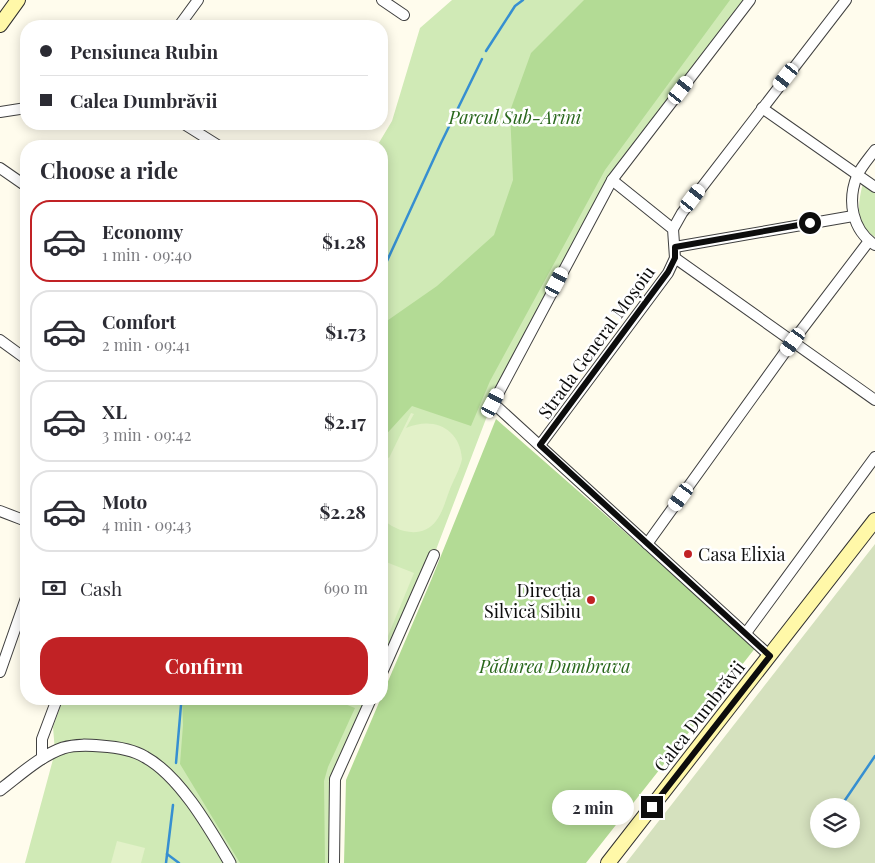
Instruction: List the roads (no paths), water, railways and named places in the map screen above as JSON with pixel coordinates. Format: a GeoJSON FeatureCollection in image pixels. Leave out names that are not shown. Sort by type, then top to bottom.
{"type":"FeatureCollection","features":[{"type":"Feature","properties":{"kind":"main road"},"geometry":{"type":"LineString","coordinates":[[0,25],[18,0]]}},
{"type":"Feature","properties":{"kind":"main road","name":"Calea Dumbrăvii"},"geometry":{"type":"LineString","coordinates":[[608,863],[875,520]]}},
{"type":"Feature","properties":{"kind":"street"},"geometry":{"type":"LineString","coordinates":[[183,20],[198,0]]}},
{"type":"Feature","properties":{"kind":"street"},"geometry":{"type":"LineString","coordinates":[[382,0],[404,15]]}},
{"type":"Feature","properties":{"kind":"street"},"geometry":{"type":"LineString","coordinates":[[750,0],[612,180],[491,407],[540,445],[770,656]]}},
{"type":"Feature","properties":{"kind":"street"},"geometry":{"type":"LineString","coordinates":[[846,0],[682,213],[673,229],[675,258],[875,400]]}},
{"type":"Feature","properties":{"kind":"street"},"geometry":{"type":"LineString","coordinates":[[762,108],[875,187]]}},
{"type":"Feature","properties":{"kind":"street"},"geometry":{"type":"LineString","coordinates":[[0,112],[20,109]]}},
{"type":"Feature","properties":{"kind":"street"},"geometry":{"type":"LineString","coordinates":[[194,130],[209,140]]}},
{"type":"Feature","properties":{"kind":"street"},"geometry":{"type":"LineString","coordinates":[[647,544],[793,342],[872,243],[862,234],[853,216],[853,193],[858,174],[875,150]]}},
{"type":"Feature","properties":{"kind":"street"},"geometry":{"type":"LineString","coordinates":[[0,168],[20,182]]}},
{"type":"Feature","properties":{"kind":"street"},"geometry":{"type":"LineString","coordinates":[[612,180],[673,229]]}},
{"type":"Feature","properties":{"kind":"street"},"geometry":{"type":"LineString","coordinates":[[675,247],[853,216]]}},
{"type":"Feature","properties":{"kind":"street","name":"Strada General Moșoiu"},"geometry":{"type":"LineString","coordinates":[[540,445],[668,272],[675,258]]}},
{"type":"Feature","properties":{"kind":"street"},"geometry":{"type":"LineString","coordinates":[[0,340],[20,354]]}},
{"type":"Feature","properties":{"kind":"street"},"geometry":{"type":"LineString","coordinates":[[746,633],[875,457]]}},
{"type":"Feature","properties":{"kind":"street"},"geometry":{"type":"LineString","coordinates":[[0,511],[20,519]]}},
{"type":"Feature","properties":{"kind":"street"},"geometry":{"type":"LineString","coordinates":[[388,659],[434,554]]}},
{"type":"Feature","properties":{"kind":"street"},"geometry":{"type":"LineString","coordinates":[[0,672],[20,615]]}},
{"type":"Feature","properties":{"kind":"street"},"geometry":{"type":"LineString","coordinates":[[42,759],[42,739],[55,705]]}},
{"type":"Feature","properties":{"kind":"street"},"geometry":{"type":"LineString","coordinates":[[334,863],[335,779],[368,705]]}},
{"type":"Feature","properties":{"kind":"street"},"geometry":{"type":"LineString","coordinates":[[0,790],[42,759],[64,748],[80,745],[124,749],[146,757],[161,768],[180,788],[230,863]]}},
{"type":"Feature","properties":{"kind":"waterway"},"geometry":{"type":"LineString","coordinates":[[486,51],[515,6],[523,0]]}},
{"type":"Feature","properties":{"kind":"waterway"},"geometry":{"type":"LineString","coordinates":[[388,259],[482,59]]}},
{"type":"Feature","properties":{"kind":"waterway"},"geometry":{"type":"LineString","coordinates":[[176,763],[181,705]]}},
{"type":"Feature","properties":{"kind":"waterway"},"geometry":{"type":"LineString","coordinates":[[846,798],[875,756]]}},
{"type":"Feature","properties":{"kind":"waterway"},"geometry":{"type":"LineString","coordinates":[[166,863],[173,805]]}},
{"type":"Feature","properties":{"kind":"waterway"},"geometry":{"type":"LineString","coordinates":[[167,854],[179,863]]}},
{"type":"Feature","properties":{"kind":"place","name":"Casa Elixia"},"geometry":{"type":"Point","coordinates":[688,554]}},
{"type":"Feature","properties":{"kind":"place","name":"Direcția Silvică Sibiu"},"geometry":{"type":"Point","coordinates":[591,600]}},
{"type":"Feature","properties":{"kind":"park label","name":"Parcul Sub-Arini"},"geometry":{"type":"Point","coordinates":[515,117]}},
{"type":"Feature","properties":{"kind":"park label","name":"Pădurea Dumbrava"},"geometry":{"type":"Point","coordinates":[555,666]}}]}
